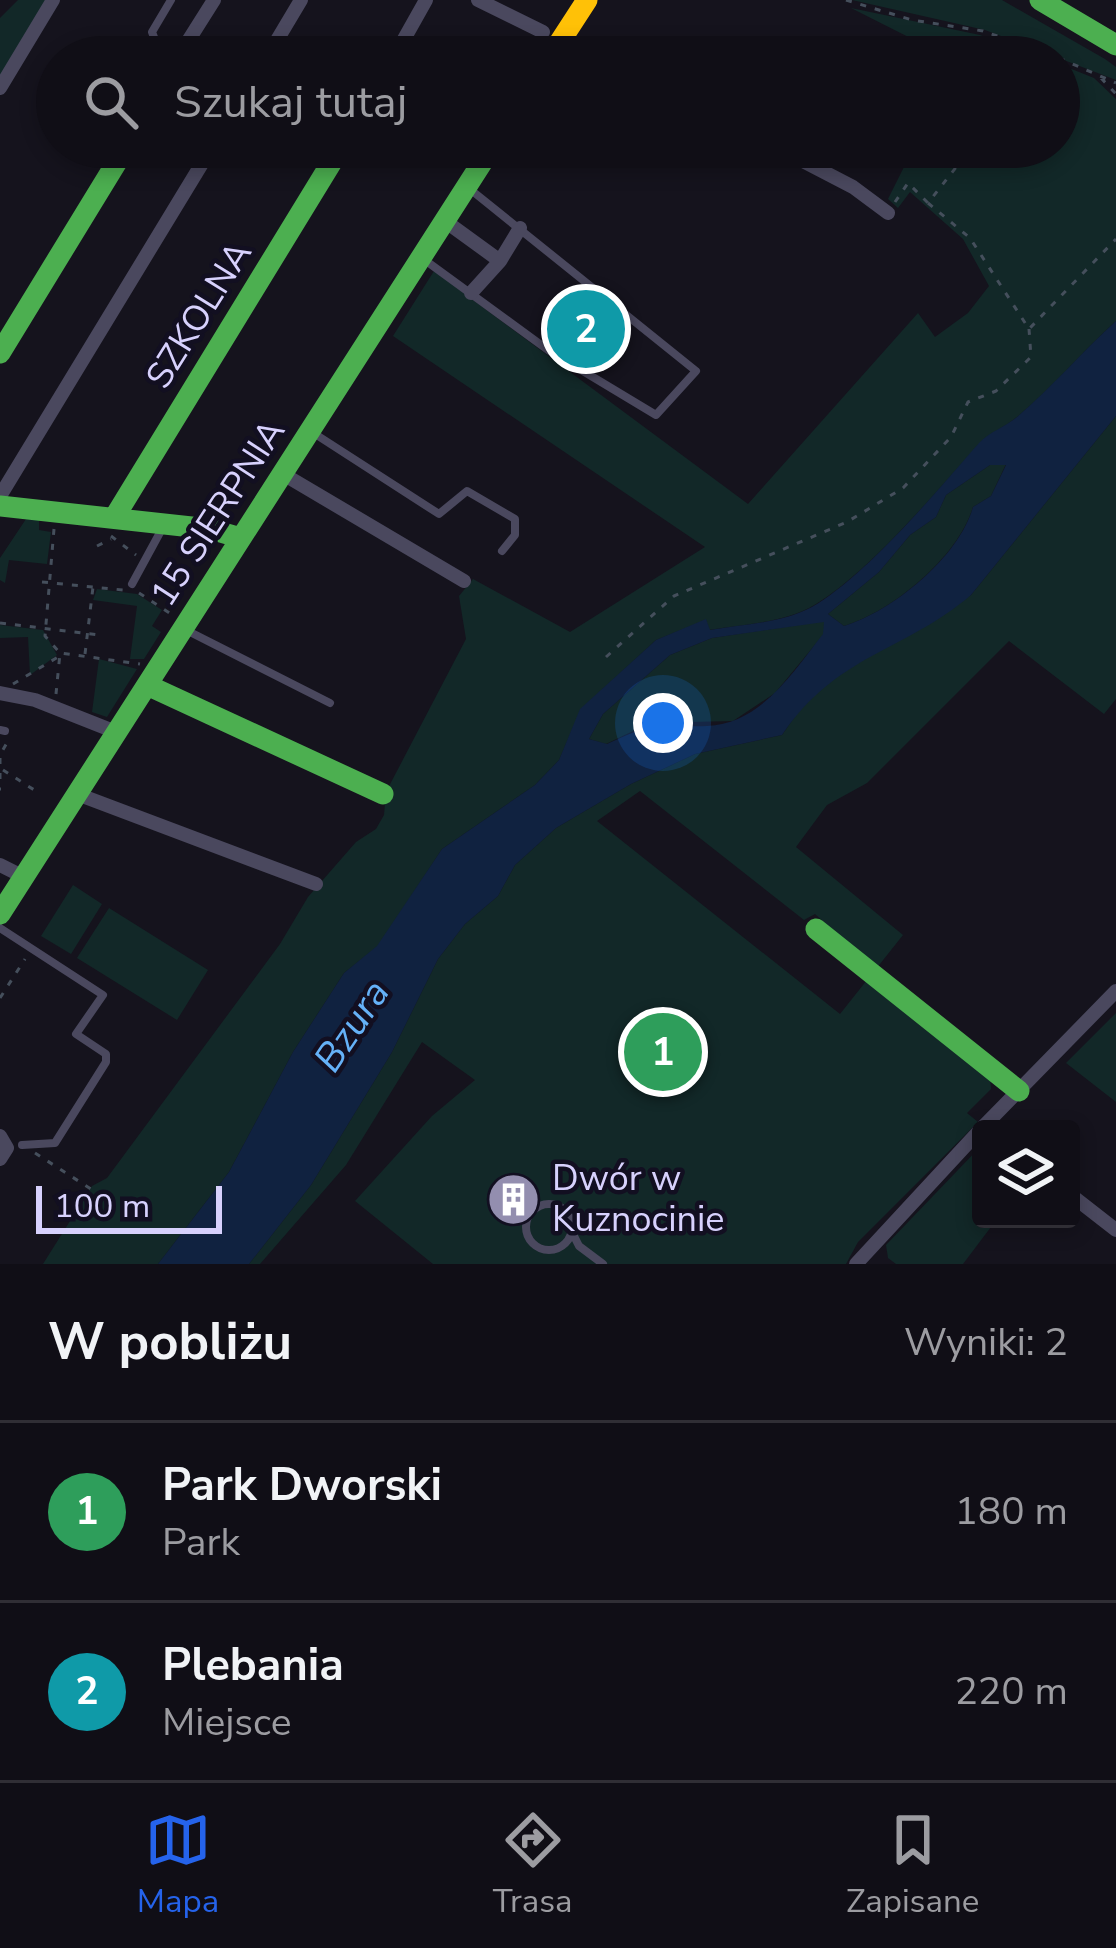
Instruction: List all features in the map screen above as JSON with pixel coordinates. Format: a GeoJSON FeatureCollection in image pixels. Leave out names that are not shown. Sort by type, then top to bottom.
{"type":"FeatureCollection","features":[{"type":"Feature","properties":{"kind":"street"},"geometry":{"type":"LineString","coordinates":[[0,88],[53,0]]}},
{"type":"Feature","properties":{"kind":"street"},"geometry":{"type":"LineString","coordinates":[[192,36],[214,0]]}},
{"type":"Feature","properties":{"kind":"street"},"geometry":{"type":"LineString","coordinates":[[280,36],[301,0]]}},
{"type":"Feature","properties":{"kind":"street"},"geometry":{"type":"LineString","coordinates":[[406,36],[426,0]]}},
{"type":"Feature","properties":{"kind":"street"},"geometry":{"type":"LineString","coordinates":[[478,0],[541,36]]}},
{"type":"Feature","properties":{"kind":"street"},"geometry":{"type":"LineString","coordinates":[[557,36],[587,0]]}},
{"type":"Feature","properties":{"kind":"street"},"geometry":{"type":"LineString","coordinates":[[1040,0],[1116,45]]}},
{"type":"Feature","properties":{"kind":"street"},"geometry":{"type":"LineString","coordinates":[[0,353],[113,168]]}},
{"type":"Feature","properties":{"kind":"street"},"geometry":{"type":"LineString","coordinates":[[0,496],[199,168]]}},
{"type":"Feature","properties":{"kind":"street","name":"SZKOLNA"},"geometry":{"type":"LineString","coordinates":[[110,528],[328,168]]}},
{"type":"Feature","properties":{"kind":"street","name":"15 SIERPNIA"},"geometry":{"type":"LineString","coordinates":[[0,914],[116,732],[144,675],[241,538],[479,168]]}},
{"type":"Feature","properties":{"kind":"street"},"geometry":{"type":"LineString","coordinates":[[816,168],[853,187],[888,214]]}},
{"type":"Feature","properties":{"kind":"street"},"geometry":{"type":"LineString","coordinates":[[445,221],[500,261]]}},
{"type":"Feature","properties":{"kind":"street"},"geometry":{"type":"LineString","coordinates":[[471,293],[500,261],[520,228]]}},
{"type":"Feature","properties":{"kind":"street"},"geometry":{"type":"LineString","coordinates":[[283,474],[464,581]]}},
{"type":"Feature","properties":{"kind":"street"},"geometry":{"type":"LineString","coordinates":[[0,506],[110,528],[164,524],[241,538]]}},
{"type":"Feature","properties":{"kind":"street"},"geometry":{"type":"LineString","coordinates":[[144,675],[382,794]]}},
{"type":"Feature","properties":{"kind":"street"},"geometry":{"type":"LineString","coordinates":[[9,690],[116,732]]}},
{"type":"Feature","properties":{"kind":"street"},"geometry":{"type":"LineString","coordinates":[[77,794],[316,884]]}},
{"type":"Feature","properties":{"kind":"street"},"geometry":{"type":"LineString","coordinates":[[0,865],[24,877]]}},
{"type":"Feature","properties":{"kind":"street"},"geometry":{"type":"LineString","coordinates":[[816,929],[1019,1090]]}},
{"type":"Feature","properties":{"kind":"street"},"geometry":{"type":"LineString","coordinates":[[991,1120],[1116,992]]}},
{"type":"Feature","properties":{"kind":"street"},"geometry":{"type":"LineString","coordinates":[[877,1264],[859,1258],[972,1140]]}},
{"type":"Feature","properties":{"kind":"street"},"geometry":{"type":"LineString","coordinates":[[0,1159],[10,1141]]}},
{"type":"Feature","properties":{"kind":"street"},"geometry":{"type":"LineString","coordinates":[[1080,1202],[1116,1230]]}},
{"type":"Feature","properties":{"kind":"lane"},"geometry":{"type":"LineString","coordinates":[[154,36],[171,0]]}},
{"type":"Feature","properties":{"kind":"lane"},"geometry":{"type":"LineString","coordinates":[[421,257],[581,370],[656,415],[664,412],[696,371],[467,186]]}},
{"type":"Feature","properties":{"kind":"lane"},"geometry":{"type":"LineString","coordinates":[[581,370],[590,367],[627,318]]}},
{"type":"Feature","properties":{"kind":"lane"},"geometry":{"type":"LineString","coordinates":[[310,431],[440,514],[467,491],[501,510],[517,526],[502,551]]}},
{"type":"Feature","properties":{"kind":"lane"},"geometry":{"type":"LineString","coordinates":[[132,584],[164,524]]}},
{"type":"Feature","properties":{"kind":"lane"},"geometry":{"type":"LineString","coordinates":[[178,622],[330,703]]}},
{"type":"Feature","properties":{"kind":"lane"},"geometry":{"type":"LineString","coordinates":[[0,928],[103,995],[76,1034],[108,1058],[60,1138],[10,1141]]}},
{"type":"Feature","properties":{"kind":"lane"},"geometry":{"type":"LineString","coordinates":[[579,1246],[550,1251],[536,1246],[527,1233],[528,1218],[538,1207],[560,1207],[571,1217],[579,1246],[603,1264]]}},
{"type":"Feature","properties":{"kind":"lane"},"geometry":{"type":"LineString","coordinates":[[565,1245],[572,1232]]}},
{"type":"Feature","properties":{"kind":"path"},"geometry":{"type":"LineString","coordinates":[[846,0],[912,20],[997,36]]}},
{"type":"Feature","properties":{"kind":"path"},"geometry":{"type":"LineString","coordinates":[[1080,66],[1116,83]]}},
{"type":"Feature","properties":{"kind":"path"},"geometry":{"type":"LineString","coordinates":[[1096,73],[1116,94]]}},
{"type":"Feature","properties":{"kind":"path"},"geometry":{"type":"LineString","coordinates":[[928,202],[955,168]]}},
{"type":"Feature","properties":{"kind":"path"},"geometry":{"type":"LineString","coordinates":[[606,657],[674,596],[847,523],[903,488],[943,447],[968,402],[1016,376],[1034,346],[1029,329],[970,238],[908,183],[888,214]]}},
{"type":"Feature","properties":{"kind":"path"},"geometry":{"type":"LineString","coordinates":[[1029,329],[1116,239]]}},
{"type":"Feature","properties":{"kind":"path"},"geometry":{"type":"LineString","coordinates":[[55,519],[45,629],[45,637],[60,655],[55,703]]}},
{"type":"Feature","properties":{"kind":"path"},"geometry":{"type":"LineString","coordinates":[[97,546],[110,528],[125,551],[147,558]]}},
{"type":"Feature","properties":{"kind":"path"},"geometry":{"type":"LineString","coordinates":[[51,560],[62,561]]}},
{"type":"Feature","properties":{"kind":"path"},"geometry":{"type":"LineString","coordinates":[[41,582],[137,592],[162,604],[178,622]]}},
{"type":"Feature","properties":{"kind":"path"},"geometry":{"type":"LineString","coordinates":[[85,655],[93,587]]}},
{"type":"Feature","properties":{"kind":"path"},"geometry":{"type":"LineString","coordinates":[[0,623],[99,635]]}},
{"type":"Feature","properties":{"kind":"path"},"geometry":{"type":"LineString","coordinates":[[9,690],[60,655],[85,655],[144,675]]}},
{"type":"Feature","properties":{"kind":"path"},"geometry":{"type":"LineString","coordinates":[[9,690],[12,670]]}},
{"type":"Feature","properties":{"kind":"path"},"geometry":{"type":"LineString","coordinates":[[0,779],[6,730]]}},
{"type":"Feature","properties":{"kind":"path"},"geometry":{"type":"LineString","coordinates":[[1,769],[39,793]]}},
{"type":"Feature","properties":{"kind":"path"},"geometry":{"type":"LineString","coordinates":[[0,998],[31,949]]}},
{"type":"Feature","properties":{"kind":"path"},"geometry":{"type":"LineString","coordinates":[[10,1141],[94,1191]]}},
{"type":"Feature","properties":{"kind":"green space"},"geometry":{"type":"Polygon","coordinates":[[[18,0],[47,0],[0,80],[0,18],[18,0]]]}},
{"type":"Feature","properties":{"kind":"green space"},"geometry":{"type":"Polygon","coordinates":[[[852,0],[1002,0],[1065,36],[1001,36],[852,0]]]}},
{"type":"Feature","properties":{"kind":"green space"},"geometry":{"type":"Polygon","coordinates":[[[851,8],[983,36],[906,36],[851,8]]]}},
{"type":"Feature","properties":{"kind":"green space"},"geometry":{"type":"Polygon","coordinates":[[[1080,45],[1116,67],[1116,80],[1080,66],[1080,45]]]}},
{"type":"Feature","properties":{"kind":"green space"},"geometry":{"type":"Polygon","coordinates":[[[1080,72],[1094,78],[1116,99],[1116,321],[1030,406],[983,440],[902,529],[837,590],[778,619],[709,630],[706,620],[656,640],[581,709],[559,760],[535,785],[442,849],[378,946],[344,973],[293,1052],[229,1172],[158,1264],[43,1264],[92,1186],[107,1178],[280,944],[308,897],[356,842],[376,829],[384,815],[386,792],[466,639],[459,596],[473,579],[570,632],[705,547],[393,336],[434,271],[748,504],[918,313],[935,337],[968,313],[989,286],[963,239],[910,192],[898,208],[888,199],[904,168],[1080,168],[1080,72]]]}},
{"type":"Feature","properties":{"kind":"green space"},"geometry":{"type":"Polygon","coordinates":[[[1116,416],[1116,699],[1104,714],[1009,641],[867,783],[827,805],[796,847],[903,935],[876,969],[815,914],[804,920],[640,791],[597,821],[840,1014],[867,980],[990,1077],[991,1089],[967,1113],[976,1120],[972,1128],[858,1242],[846,1264],[433,1264],[355,1201],[432,1116],[475,1080],[422,1042],[346,1165],[260,1264],[249,1264],[311,1185],[392,1052],[438,959],[465,924],[498,896],[515,865],[556,828],[631,784],[695,754],[782,735],[804,703],[832,677],[971,595],[1116,416]]]}},
{"type":"Feature","properties":{"kind":"green space"},"geometry":{"type":"Polygon","coordinates":[[[1006,464],[991,496],[973,507],[953,545],[921,580],[883,608],[844,626],[828,614],[879,572],[910,535],[936,517],[946,495],[990,465],[1006,464]]]}},
{"type":"Feature","properties":{"kind":"green space"},"geometry":{"type":"Polygon","coordinates":[[[26,519],[39,520],[39,530],[51,532],[47,564],[9,560],[5,583],[0,580],[0,558],[26,519]]]}},
{"type":"Feature","properties":{"kind":"green space"},"geometry":{"type":"Polygon","coordinates":[[[97,589],[137,594],[162,610],[152,626],[161,632],[144,659],[130,659],[137,606],[93,600],[97,589]]]}},
{"type":"Feature","properties":{"kind":"green space"},"geometry":{"type":"Polygon","coordinates":[[[824,621],[824,634],[775,693],[733,721],[650,723],[606,744],[589,739],[603,714],[670,655],[712,638],[824,621]]]}},
{"type":"Feature","properties":{"kind":"green space"},"geometry":{"type":"Polygon","coordinates":[[[0,625],[43,630],[57,655],[30,675],[28,637],[0,638],[0,625]]]}},
{"type":"Feature","properties":{"kind":"green space"},"geometry":{"type":"Polygon","coordinates":[[[99,659],[137,669],[107,717],[92,712],[99,659]]]}},
{"type":"Feature","properties":{"kind":"green space"},"geometry":{"type":"Polygon","coordinates":[[[73,885],[102,904],[71,954],[41,936],[73,885]]]}},
{"type":"Feature","properties":{"kind":"green space"},"geometry":{"type":"Polygon","coordinates":[[[109,908],[208,970],[177,1020],[77,958],[109,908]]]}},
{"type":"Feature","properties":{"kind":"green space"},"geometry":{"type":"Polygon","coordinates":[[[1116,1013],[1116,1102],[1066,1063],[1116,1013]]]}},
{"type":"Feature","properties":{"kind":"green space"},"geometry":{"type":"Polygon","coordinates":[[[972,1155],[972,1228],[990,1228],[963,1264],[896,1264],[888,1258],[886,1245],[972,1155]]]}},
{"type":"Feature","properties":{"kind":"water","name":"Bzura"},"geometry":{"type":"Polygon","coordinates":[[[1116,321],[1116,416],[971,595],[825,687],[782,735],[695,754],[556,828],[515,865],[498,896],[465,924],[438,959],[392,1052],[311,1185],[249,1264],[158,1264],[229,1172],[293,1052],[344,973],[377,946],[442,849],[535,785],[559,760],[580,709],[656,640],[706,619],[710,630],[792,615],[838,589],[902,529],[979,443],[1017,417],[1116,321]],[[990,465],[946,495],[936,517],[910,535],[879,572],[828,614],[844,626],[883,608],[922,580],[954,545],[973,507],[991,496],[1006,465],[990,465]],[[824,622],[712,638],[670,655],[603,714],[589,739],[607,744],[647,728],[707,726],[744,716],[787,679],[823,634],[824,622]]]}},
{"type":"Feature","properties":{"kind":"traffic: fast"},"geometry":{"type":"LineString","coordinates":[[1040,0],[1116,45]]}},
{"type":"Feature","properties":{"kind":"traffic: fast"},"geometry":{"type":"LineString","coordinates":[[0,353],[113,168]]}},
{"type":"Feature","properties":{"kind":"traffic: fast"},"geometry":{"type":"LineString","coordinates":[[114,518],[328,168]]}},
{"type":"Feature","properties":{"kind":"traffic: fast"},"geometry":{"type":"LineString","coordinates":[[0,914],[479,168]]}},
{"type":"Feature","properties":{"kind":"traffic: fast"},"geometry":{"type":"LineString","coordinates":[[0,506],[210,529],[241,538]]}},
{"type":"Feature","properties":{"kind":"traffic: fast"},"geometry":{"type":"LineString","coordinates":[[147,685],[383,794]]}},
{"type":"Feature","properties":{"kind":"traffic: fast"},"geometry":{"type":"LineString","coordinates":[[816,929],[1019,1091]]}},
{"type":"Feature","properties":{"kind":"traffic: slow"},"geometry":{"type":"LineString","coordinates":[[564,36],[587,0]]}},
{"type":"Feature","properties":{"kind":"place","name":"Plebania"},"geometry":{"type":"Point","coordinates":[586,329]}},
{"type":"Feature","properties":{"kind":"place","name":"Park Dworski"},"geometry":{"type":"Point","coordinates":[663,1052]}},
{"type":"Feature","properties":{"kind":"place","name":"Dwór w Kuznocinie"},"geometry":{"type":"Point","coordinates":[513,1199]}}]}
